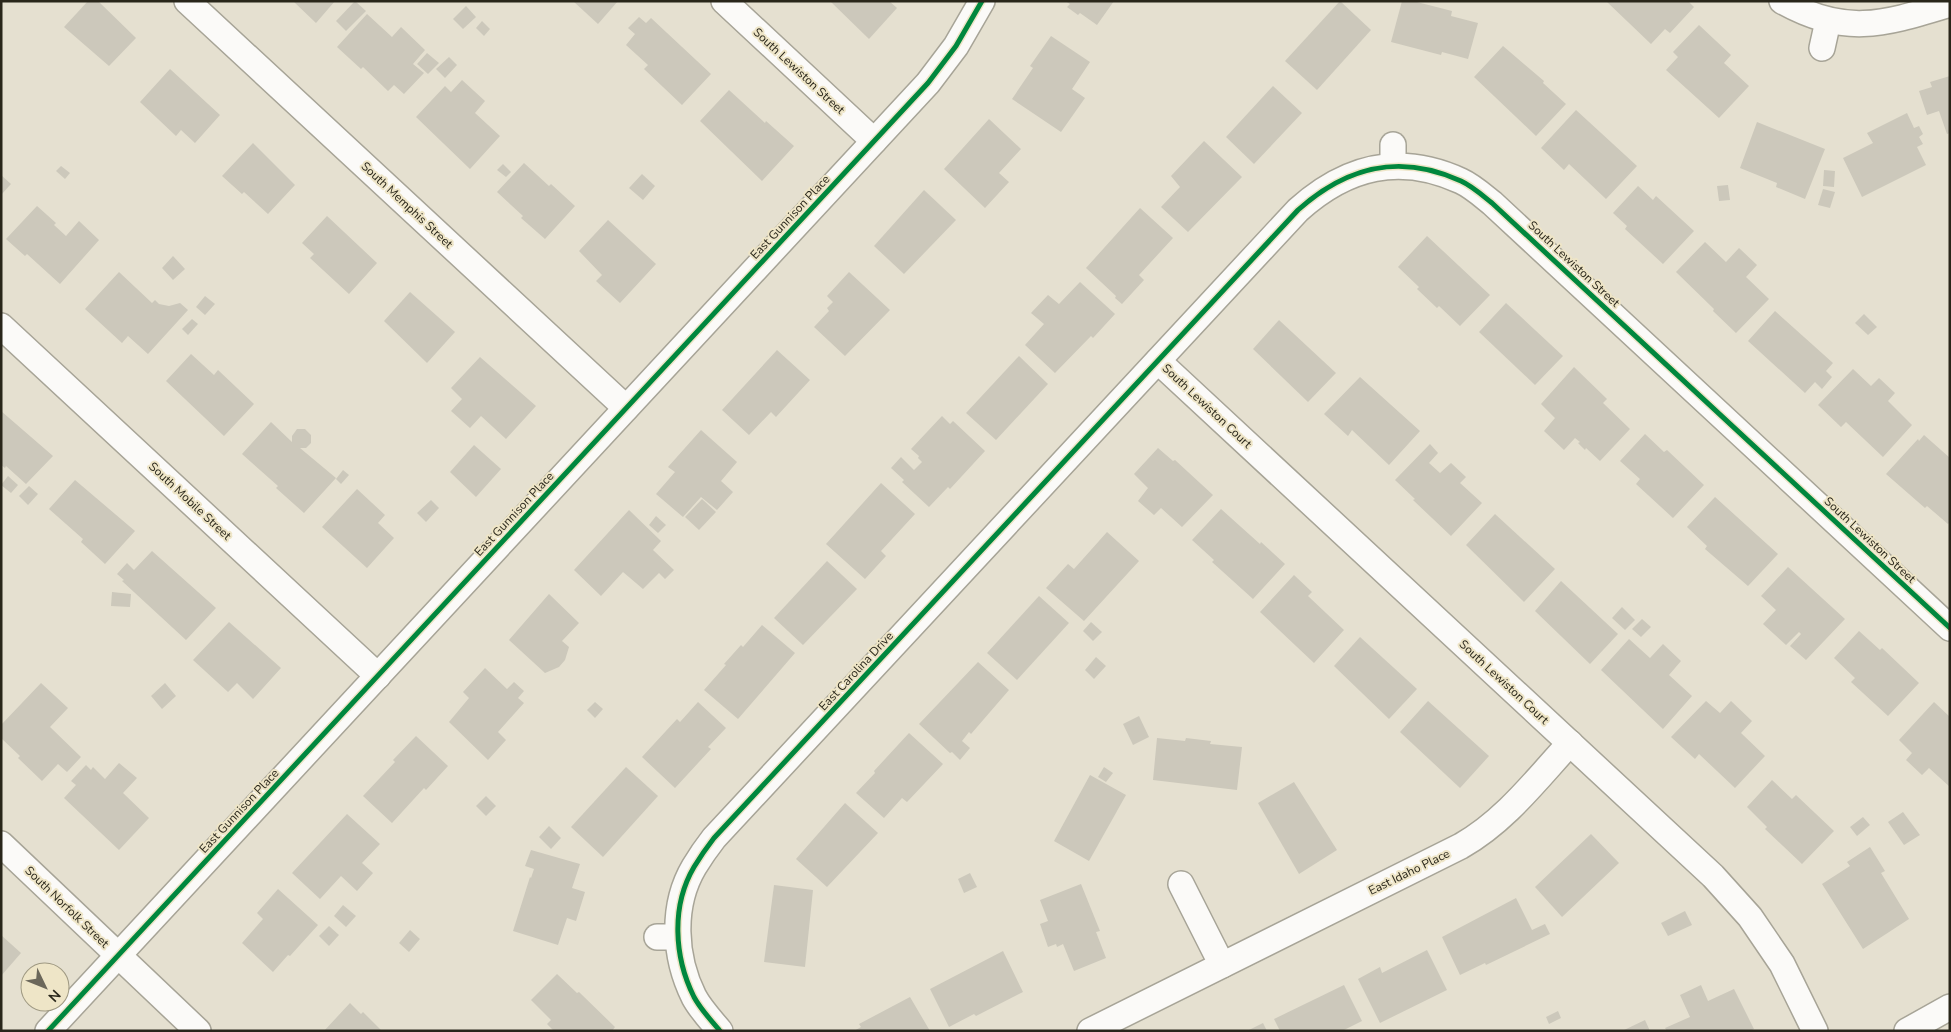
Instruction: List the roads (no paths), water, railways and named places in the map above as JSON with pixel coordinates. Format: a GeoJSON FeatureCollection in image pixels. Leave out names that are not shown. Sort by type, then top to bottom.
{"type":"FeatureCollection","features":[{"type":"Feature","properties":{"kind":"street","name":"South Memphis Street"},"geometry":{"type":"LineString","coordinates":[[188,1],[626,408]]}},
{"type":"Feature","properties":{"kind":"street","name":"South Lewiston Street"},"geometry":{"type":"LineString","coordinates":[[724,1],[874,141]]}},
{"type":"Feature","properties":{"kind":"street","name":"East Gunnison Place"},"geometry":{"type":"LineString","coordinates":[[48,1031],[928,83],[956,46],[982,1]]}},
{"type":"Feature","properties":{"kind":"street"},"geometry":{"type":"LineString","coordinates":[[1782,1],[1799,11],[1828,21],[1872,24],[1950,4]]}},
{"type":"Feature","properties":{"kind":"street"},"geometry":{"type":"LineString","coordinates":[[1822,48],[1828,21]]}},
{"type":"Feature","properties":{"kind":"street","name":"South Lewiston Street"},"geometry":{"type":"LineString","coordinates":[[1158,361],[1314,195],[1332,183],[1393,155],[1415,167],[1436,171],[1463,182],[1492,202],[1950,628]]}},
{"type":"Feature","properties":{"kind":"street","name":"South Mobile Street"},"geometry":{"type":"LineString","coordinates":[[1,326],[378,676]]}},
{"type":"Feature","properties":{"kind":"street","name":"South Lewiston Court"},"geometry":{"type":"LineString","coordinates":[[1158,361],[1713,876],[1750,917],[1782,964],[1815,1031]]}},
{"type":"Feature","properties":{"kind":"street","name":"East Carolina Drive"},"geometry":{"type":"LineString","coordinates":[[720,1031],[706,1016],[695,998],[667,937],[693,867],[714,838],[1158,361]]}},
{"type":"Feature","properties":{"kind":"street","name":"East Idaho Place"},"geometry":{"type":"LineString","coordinates":[[1090,1031],[1481,835],[1505,814],[1570,743]]}},
{"type":"Feature","properties":{"kind":"street","name":"South Norfolk Street"},"geometry":{"type":"LineString","coordinates":[[1,844],[198,1031]]}},
{"type":"Feature","properties":{"kind":"street"},"geometry":{"type":"LineString","coordinates":[[1181,884],[1222,965]]}},
{"type":"Feature","properties":{"kind":"street"},"geometry":{"type":"LineString","coordinates":[[1908,1031],[1950,1008]]}}]}
